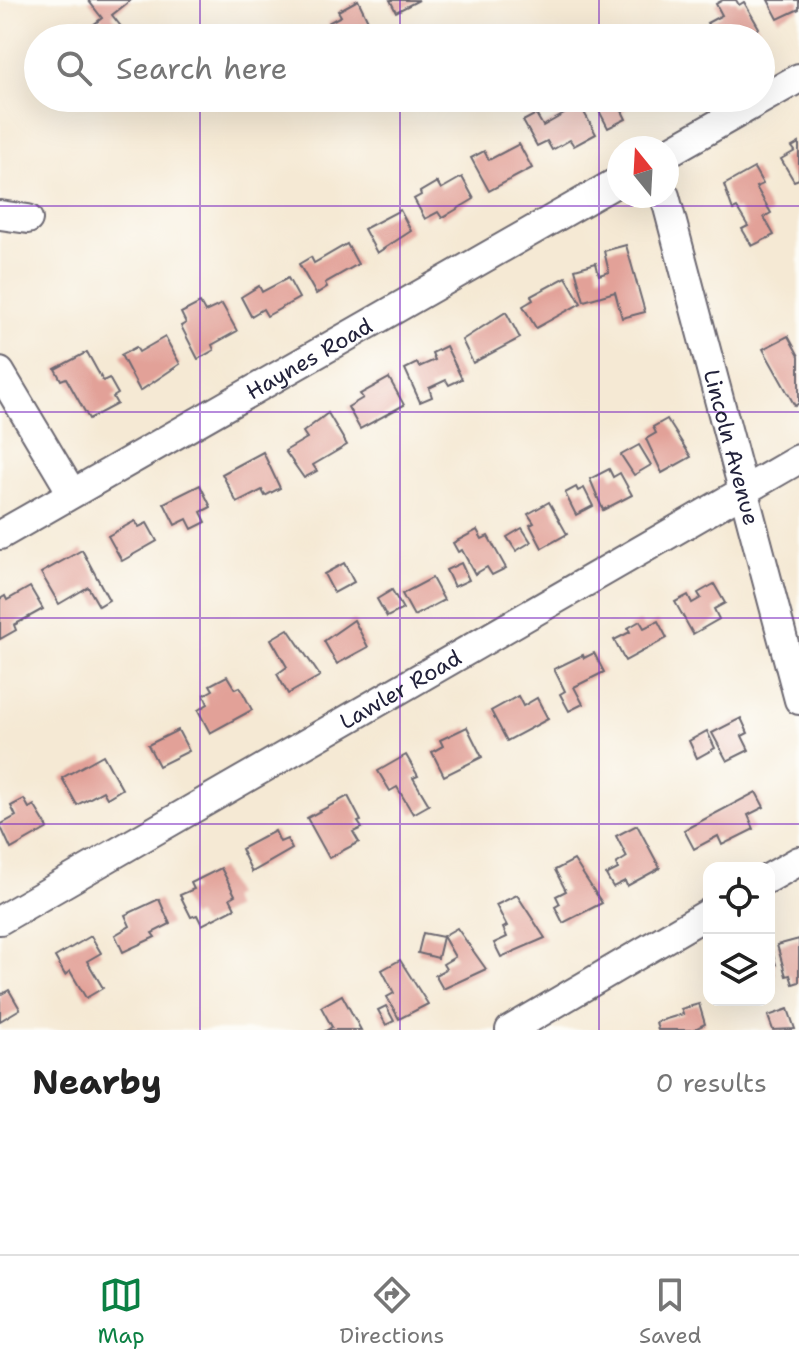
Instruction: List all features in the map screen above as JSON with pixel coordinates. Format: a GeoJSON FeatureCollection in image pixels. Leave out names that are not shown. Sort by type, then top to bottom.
{"type":"FeatureCollection","features":[{"type":"Feature","properties":{"kind":"street"},"geometry":{"type":"LineString","coordinates":[[775,92],[799,78]]}},
{"type":"Feature","properties":{"kind":"street"},"geometry":{"type":"LineString","coordinates":[[679,146],[739,112]]}},
{"type":"Feature","properties":{"kind":"street","name":"Haynes Road"},"geometry":{"type":"LineString","coordinates":[[0,535],[607,188]]}},
{"type":"Feature","properties":{"kind":"street","name":"Lincoln Avenue"},"geometry":{"type":"LineString","coordinates":[[668,208],[799,700]]}},
{"type":"Feature","properties":{"kind":"street"},"geometry":{"type":"LineString","coordinates":[[0,372],[72,493]]}},
{"type":"Feature","properties":{"kind":"street","name":"Lawler Road"},"geometry":{"type":"LineString","coordinates":[[0,920],[799,459]]}},
{"type":"Feature","properties":{"kind":"street"},"geometry":{"type":"LineString","coordinates":[[775,875],[799,861]]}},
{"type":"Feature","properties":{"kind":"street"},"geometry":{"type":"LineString","coordinates":[[510,1030],[703,917]]}},
{"type":"Feature","properties":{"kind":"building"},"geometry":{"type":"Polygon","coordinates":[[[88,0],[131,0],[112,15],[119,24],[94,24],[102,18],[88,0]]]}},
{"type":"Feature","properties":{"kind":"building"},"geometry":{"type":"Polygon","coordinates":[[[358,0],[369,23],[328,24],[341,16],[338,11],[358,0]]]}},
{"type":"Feature","properties":{"kind":"building"},"geometry":{"type":"Polygon","coordinates":[[[390,0],[419,0],[396,12],[390,0]]]}},
{"type":"Feature","properties":{"kind":"building"},"geometry":{"type":"Polygon","coordinates":[[[723,0],[736,0],[739,5],[744,2],[757,24],[708,24],[722,15],[716,4],[723,0]]]}},
{"type":"Feature","properties":{"kind":"building"},"geometry":{"type":"Polygon","coordinates":[[[768,0],[799,0],[799,9],[778,19],[768,0]]]}},
{"type":"Feature","properties":{"kind":"building"},"geometry":{"type":"Polygon","coordinates":[[[568,112],[584,112],[596,134],[574,146],[570,140],[552,150],[547,141],[537,146],[523,121],[536,114],[543,126],[568,112]]]}},
{"type":"Feature","properties":{"kind":"building"},"geometry":{"type":"Polygon","coordinates":[[[600,112],[622,112],[626,119],[608,128],[600,112]]]}},
{"type":"Feature","properties":{"kind":"building"},"geometry":{"type":"Polygon","coordinates":[[[799,143],[799,179],[794,181],[781,159],[795,151],[792,147],[799,143]]]}},
{"type":"Feature","properties":{"kind":"building"},"geometry":{"type":"Polygon","coordinates":[[[519,144],[532,168],[489,191],[471,158],[484,151],[489,160],[519,144]]]}},
{"type":"Feature","properties":{"kind":"building"},"geometry":{"type":"Polygon","coordinates":[[[754,168],[763,184],[756,187],[771,213],[764,217],[774,235],[752,246],[742,229],[748,226],[737,208],[733,210],[724,185],[754,168]]]}},
{"type":"Feature","properties":{"kind":"building"},"geometry":{"type":"Polygon","coordinates":[[[462,177],[474,199],[442,218],[438,212],[425,219],[414,199],[421,195],[420,192],[437,182],[441,189],[462,177]]]}},
{"type":"Feature","properties":{"kind":"building"},"geometry":{"type":"Polygon","coordinates":[[[400,210],[411,231],[377,253],[364,229],[400,210]]]}},
{"type":"Feature","properties":{"kind":"building"},"geometry":{"type":"Polygon","coordinates":[[[347,244],[358,264],[325,283],[327,287],[316,294],[299,264],[311,257],[314,263],[347,244]]]}},
{"type":"Feature","properties":{"kind":"building"},"geometry":{"type":"Polygon","coordinates":[[[626,245],[645,312],[622,318],[615,292],[584,301],[575,269],[596,263],[599,275],[609,272],[604,251],[626,245]]]}},
{"type":"Feature","properties":{"kind":"building"},"geometry":{"type":"Polygon","coordinates":[[[566,277],[581,303],[536,328],[523,306],[533,300],[531,296],[566,277]]]}},
{"type":"Feature","properties":{"kind":"building"},"geometry":{"type":"Polygon","coordinates":[[[288,278],[299,298],[267,316],[263,309],[251,316],[241,297],[259,286],[262,292],[288,278]]]}},
{"type":"Feature","properties":{"kind":"building"},"geometry":{"type":"Polygon","coordinates":[[[200,303],[205,312],[222,304],[237,331],[212,345],[214,350],[198,359],[181,326],[186,323],[181,313],[200,303]]]}},
{"type":"Feature","properties":{"kind":"building"},"geometry":{"type":"Polygon","coordinates":[[[506,312],[520,338],[473,363],[462,340],[506,312]]]}},
{"type":"Feature","properties":{"kind":"building"},"geometry":{"type":"Polygon","coordinates":[[[788,336],[799,356],[799,403],[795,406],[763,349],[788,336]]]}},
{"type":"Feature","properties":{"kind":"building"},"geometry":{"type":"Polygon","coordinates":[[[165,337],[180,364],[140,391],[121,355],[136,347],[139,352],[165,337]]]}},
{"type":"Feature","properties":{"kind":"building"},"geometry":{"type":"Polygon","coordinates":[[[446,346],[462,379],[449,385],[446,380],[429,388],[432,397],[420,402],[405,369],[435,360],[432,353],[446,346]]]}},
{"type":"Feature","properties":{"kind":"building"},"geometry":{"type":"Polygon","coordinates":[[[87,352],[103,381],[109,378],[118,394],[113,397],[117,404],[89,419],[66,378],[61,380],[55,369],[87,352]]]}},
{"type":"Feature","properties":{"kind":"building"},"geometry":{"type":"Polygon","coordinates":[[[389,378],[404,405],[360,429],[348,407],[363,398],[360,394],[389,378]]]}},
{"type":"Feature","properties":{"kind":"building"},"geometry":{"type":"Polygon","coordinates":[[[328,413],[347,445],[313,465],[317,471],[304,478],[285,451],[307,438],[303,432],[328,413]]]}},
{"type":"Feature","properties":{"kind":"building"},"geometry":{"type":"Polygon","coordinates":[[[667,419],[691,457],[662,473],[646,439],[656,433],[653,427],[667,419]]]}},
{"type":"Feature","properties":{"kind":"building"},"geometry":{"type":"Polygon","coordinates":[[[639,445],[651,465],[634,475],[621,455],[639,445]]]}},
{"type":"Feature","properties":{"kind":"building"},"geometry":{"type":"Polygon","coordinates":[[[263,452],[280,488],[265,496],[262,490],[237,503],[222,474],[263,452]]]}},
{"type":"Feature","properties":{"kind":"building"},"geometry":{"type":"Polygon","coordinates":[[[609,469],[613,477],[620,473],[632,495],[603,510],[590,479],[609,469]]]}},
{"type":"Feature","properties":{"kind":"building"},"geometry":{"type":"Polygon","coordinates":[[[200,485],[211,507],[201,512],[206,522],[192,529],[187,519],[175,525],[164,503],[200,485]]]}},
{"type":"Feature","properties":{"kind":"building"},"geometry":{"type":"Polygon","coordinates":[[[576,487],[578,491],[584,488],[593,506],[576,515],[565,493],[576,487]]]}},
{"type":"Feature","properties":{"kind":"building"},"geometry":{"type":"Polygon","coordinates":[[[549,502],[567,534],[542,548],[528,514],[549,502]]]}},
{"type":"Feature","properties":{"kind":"building"},"geometry":{"type":"Polygon","coordinates":[[[135,521],[139,527],[147,523],[157,541],[122,561],[108,536],[135,521]]]}},
{"type":"Feature","properties":{"kind":"building"},"geometry":{"type":"Polygon","coordinates":[[[522,528],[531,542],[516,551],[507,537],[522,528]]]}},
{"type":"Feature","properties":{"kind":"building"},"geometry":{"type":"Polygon","coordinates":[[[477,530],[482,539],[488,536],[506,568],[492,575],[487,567],[475,574],[462,550],[458,552],[453,543],[477,530]]]}},
{"type":"Feature","properties":{"kind":"building"},"geometry":{"type":"Polygon","coordinates":[[[82,550],[109,600],[99,606],[88,587],[59,604],[41,573],[82,550]]]}},
{"type":"Feature","properties":{"kind":"building"},"geometry":{"type":"Polygon","coordinates":[[[344,563],[354,582],[334,593],[324,574],[344,563]]]}},
{"type":"Feature","properties":{"kind":"building"},"geometry":{"type":"Polygon","coordinates":[[[461,563],[469,580],[454,587],[446,570],[461,563]]]}},
{"type":"Feature","properties":{"kind":"building"},"geometry":{"type":"Polygon","coordinates":[[[432,578],[444,600],[414,616],[402,594],[432,578]]]}},
{"type":"Feature","properties":{"kind":"building"},"geometry":{"type":"Polygon","coordinates":[[[714,584],[725,603],[714,609],[719,619],[693,634],[675,602],[688,595],[692,603],[701,598],[698,593],[714,584]]]}},
{"type":"Feature","properties":{"kind":"building"},"geometry":{"type":"Polygon","coordinates":[[[30,587],[43,609],[14,625],[16,630],[0,639],[0,599],[5,596],[7,600],[30,587]]]}},
{"type":"Feature","properties":{"kind":"building"},"geometry":{"type":"Polygon","coordinates":[[[392,590],[403,609],[387,617],[377,599],[392,590]]]}},
{"type":"Feature","properties":{"kind":"building"},"geometry":{"type":"Polygon","coordinates":[[[354,620],[368,647],[337,664],[324,641],[354,620]]]}},
{"type":"Feature","properties":{"kind":"building"},"geometry":{"type":"Polygon","coordinates":[[[640,621],[644,628],[658,621],[667,638],[625,661],[614,640],[630,632],[628,628],[640,621]]]}},
{"type":"Feature","properties":{"kind":"building"},"geometry":{"type":"Polygon","coordinates":[[[288,629],[320,676],[288,694],[277,674],[287,667],[271,639],[288,629]]]}},
{"type":"Feature","properties":{"kind":"building"},"geometry":{"type":"Polygon","coordinates":[[[594,653],[604,672],[574,687],[583,704],[569,711],[560,694],[565,691],[554,669],[594,653]]]}},
{"type":"Feature","properties":{"kind":"building"},"geometry":{"type":"Polygon","coordinates":[[[227,676],[235,689],[240,687],[252,710],[210,733],[198,710],[208,704],[204,695],[213,690],[210,685],[227,676]]]}},
{"type":"Feature","properties":{"kind":"building"},"geometry":{"type":"Polygon","coordinates":[[[518,696],[523,706],[537,698],[548,719],[507,741],[491,711],[518,696]]]}},
{"type":"Feature","properties":{"kind":"building"},"geometry":{"type":"Polygon","coordinates":[[[741,718],[748,733],[742,736],[749,750],[727,761],[712,733],[741,718]]]}},
{"type":"Feature","properties":{"kind":"building"},"geometry":{"type":"Polygon","coordinates":[[[467,727],[482,757],[444,776],[432,752],[443,746],[440,740],[467,727]]]}},
{"type":"Feature","properties":{"kind":"building"},"geometry":{"type":"Polygon","coordinates":[[[178,730],[189,751],[159,766],[148,745],[178,730]]]}},
{"type":"Feature","properties":{"kind":"building"},"geometry":{"type":"Polygon","coordinates":[[[707,731],[715,748],[697,758],[689,741],[707,731]]]}},
{"type":"Feature","properties":{"kind":"building"},"geometry":{"type":"Polygon","coordinates":[[[103,755],[122,789],[107,798],[103,791],[77,805],[62,778],[103,755]]]}},
{"type":"Feature","properties":{"kind":"building"},"geometry":{"type":"Polygon","coordinates":[[[406,755],[418,776],[413,778],[429,805],[413,814],[397,787],[390,791],[378,771],[406,755]]]}},
{"type":"Feature","properties":{"kind":"building"},"geometry":{"type":"Polygon","coordinates":[[[756,792],[764,807],[748,815],[754,829],[722,845],[718,836],[694,849],[684,830],[756,792]]]}},
{"type":"Feature","properties":{"kind":"building"},"geometry":{"type":"Polygon","coordinates":[[[348,796],[361,821],[358,822],[362,828],[353,832],[359,842],[329,858],[307,818],[348,796]]]}},
{"type":"Feature","properties":{"kind":"building"},"geometry":{"type":"Polygon","coordinates":[[[24,799],[29,808],[34,805],[48,828],[11,849],[0,825],[16,816],[11,806],[24,799]]]}},
{"type":"Feature","properties":{"kind":"building"},"geometry":{"type":"Polygon","coordinates":[[[637,825],[660,868],[627,886],[625,881],[613,887],[606,875],[618,869],[616,864],[627,857],[616,836],[637,825]]]}},
{"type":"Feature","properties":{"kind":"building"},"geometry":{"type":"Polygon","coordinates":[[[275,831],[280,842],[287,839],[292,849],[252,872],[241,849],[275,831]]]}},
{"type":"Feature","properties":{"kind":"building"},"geometry":{"type":"Polygon","coordinates":[[[574,860],[602,903],[563,923],[555,907],[560,904],[556,896],[566,891],[555,870],[574,860]]]}},
{"type":"Feature","properties":{"kind":"building"},"geometry":{"type":"Polygon","coordinates":[[[221,868],[235,895],[230,898],[235,908],[202,925],[197,915],[191,917],[180,895],[194,889],[191,883],[221,868]]]}},
{"type":"Feature","properties":{"kind":"building"},"geometry":{"type":"Polygon","coordinates":[[[517,895],[545,938],[501,957],[494,943],[507,937],[503,928],[507,926],[496,905],[517,895]]]}},
{"type":"Feature","properties":{"kind":"building"},"geometry":{"type":"Polygon","coordinates":[[[159,899],[170,924],[152,933],[155,937],[123,952],[115,935],[130,926],[125,915],[159,899]]]}},
{"type":"Feature","properties":{"kind":"building"},"geometry":{"type":"Polygon","coordinates":[[[457,928],[486,969],[443,989],[435,975],[446,969],[443,964],[455,957],[443,936],[457,928]]]}},
{"type":"Feature","properties":{"kind":"building"},"geometry":{"type":"Polygon","coordinates":[[[423,933],[443,937],[438,958],[418,953],[423,933]]]}},
{"type":"Feature","properties":{"kind":"building"},"geometry":{"type":"Polygon","coordinates":[[[91,936],[101,953],[87,961],[103,988],[86,998],[70,971],[65,975],[55,957],[91,936]]]}},
{"type":"Feature","properties":{"kind":"building"},"geometry":{"type":"Polygon","coordinates":[[[799,939],[799,982],[793,984],[790,975],[786,976],[777,945],[799,939]]]}},
{"type":"Feature","properties":{"kind":"building"},"geometry":{"type":"Polygon","coordinates":[[[400,960],[428,1004],[399,1019],[387,997],[394,993],[382,970],[400,960]]]}},
{"type":"Feature","properties":{"kind":"building"},"geometry":{"type":"Polygon","coordinates":[[[9,990],[20,1009],[0,1021],[0,995],[9,990]]]}},
{"type":"Feature","properties":{"kind":"building"},"geometry":{"type":"Polygon","coordinates":[[[342,995],[361,1030],[327,1030],[332,1027],[321,1007],[342,995]]]}},
{"type":"Feature","properties":{"kind":"building"},"geometry":{"type":"Polygon","coordinates":[[[699,1004],[705,1024],[693,1030],[658,1030],[656,1022],[683,1014],[681,1009],[699,1004]]]}},
{"type":"Feature","properties":{"kind":"building"},"geometry":{"type":"Polygon","coordinates":[[[386,1006],[394,1021],[386,1025],[378,1010],[386,1006]]]}},
{"type":"Feature","properties":{"kind":"building"},"geometry":{"type":"Polygon","coordinates":[[[788,1009],[795,1029],[773,1030],[768,1016],[788,1009]]]}}]}
